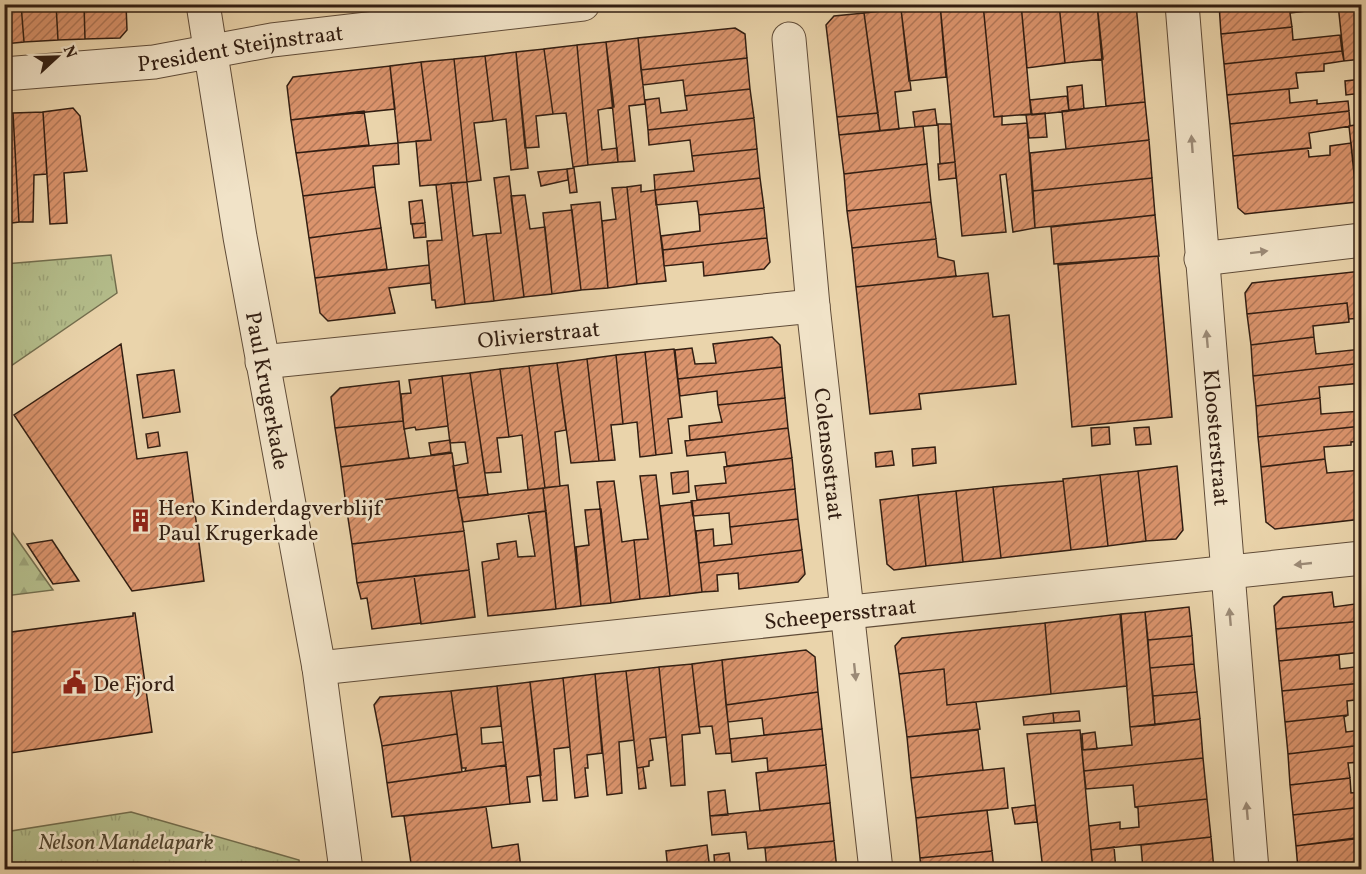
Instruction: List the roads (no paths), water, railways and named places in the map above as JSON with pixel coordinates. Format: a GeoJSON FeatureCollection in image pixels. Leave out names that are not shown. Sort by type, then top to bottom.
{"type":"FeatureCollection","features":[{"type":"Feature","properties":{"kind":"street","name":"Paul Krugerkade"},"geometry":{"type":"LineString","coordinates":[[203,4],[262,362],[319,668],[346,870]]}},
{"type":"Feature","properties":{"kind":"street","name":"President Steijnstraat"},"geometry":{"type":"LineString","coordinates":[[4,74],[154,62],[272,40],[583,4]]}},
{"type":"Feature","properties":{"kind":"street","name":"Kloosterstraat"},"geometry":{"type":"LineString","coordinates":[[1182,4],[1226,573],[1252,870]]}},
{"type":"Feature","properties":{"kind":"street","name":"Colensostraat"},"geometry":{"type":"LineString","coordinates":[[789,39],[813,306],[876,870]]}},
{"type":"Feature","properties":{"kind":"street"},"geometry":{"type":"LineString","coordinates":[[1201,259],[1362,240]]}},
{"type":"Feature","properties":{"kind":"street","name":"Olivierstraat"},"geometry":{"type":"LineString","coordinates":[[262,362],[813,306]]}},
{"type":"Feature","properties":{"kind":"street","name":"Scheepersstraat"},"geometry":{"type":"LineString","coordinates":[[319,668],[1362,558]]}},
{"type":"Feature","properties":{"kind":"place","name":"Hero Kinderdagverblijf Paul Krugerkade"},"geometry":{"type":"Point","coordinates":[140,520]}},
{"type":"Feature","properties":{"kind":"place","name":"De Fjord"},"geometry":{"type":"Point","coordinates":[75,683]}},
{"type":"Feature","properties":{"kind":"park label","name":"Nelson Mandelapark"},"geometry":{"type":"Point","coordinates":[126,841]}}]}
